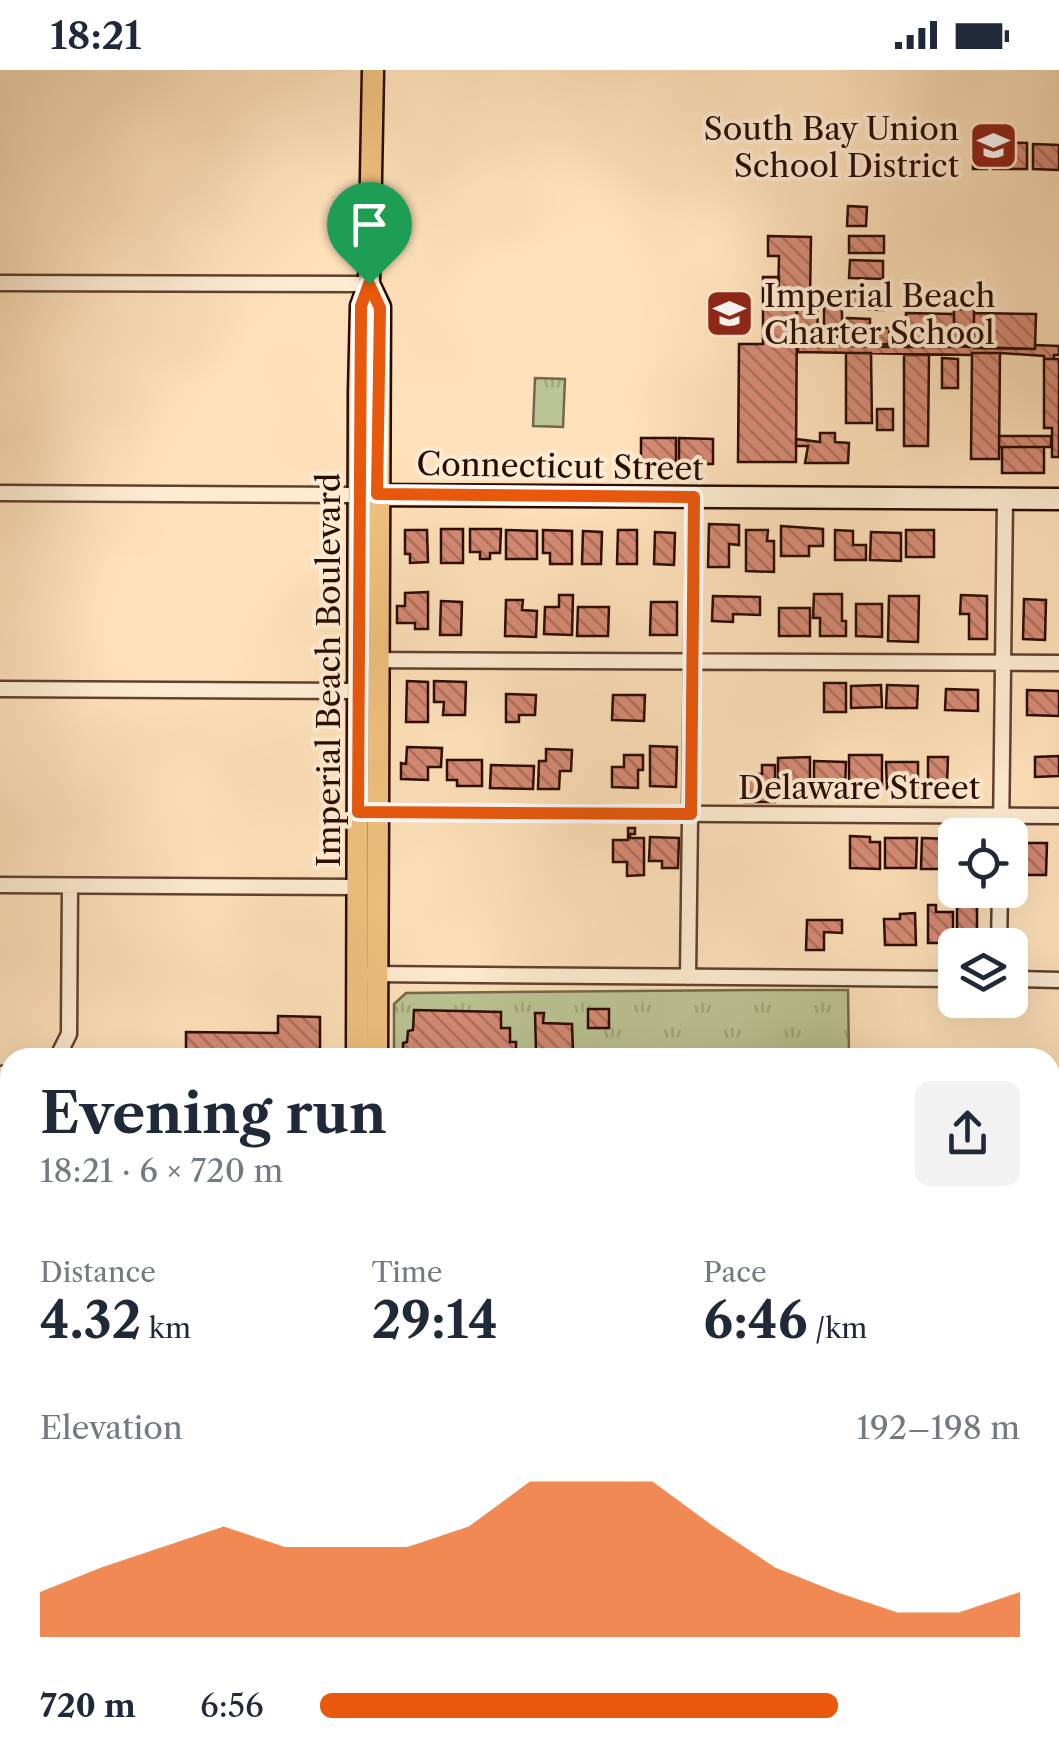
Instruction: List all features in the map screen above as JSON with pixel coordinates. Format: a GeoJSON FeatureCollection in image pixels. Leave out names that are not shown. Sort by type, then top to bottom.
{"type":"FeatureCollection","features":[{"type":"Feature","properties":{"kind":"main road","name":"Imperial Beach Boulevard"},"geometry":{"type":"LineString","coordinates":[[358,1048],[367,974],[369,660],[361,306],[369,284],[373,70]]}},
{"type":"Feature","properties":{"kind":"main road","name":"Imperial Beach Boulevard"},"geometry":{"type":"LineString","coordinates":[[369,660],[358,691],[367,812],[358,887],[376,1048]]}},
{"type":"Feature","properties":{"kind":"street"},"geometry":{"type":"LineString","coordinates":[[0,282],[369,284]]}},
{"type":"Feature","properties":{"kind":"street","name":"Connecticut Street"},"geometry":{"type":"LineString","coordinates":[[0,493],[1059,500]]}},
{"type":"Feature","properties":{"kind":"street"},"geometry":{"type":"LineString","coordinates":[[688,977],[694,497]]}},
{"type":"Feature","properties":{"kind":"street"},"geometry":{"type":"LineString","coordinates":[[1001,816],[1005,499]]}},
{"type":"Feature","properties":{"kind":"street"},"geometry":{"type":"LineString","coordinates":[[369,660],[1059,663]]}},
{"type":"Feature","properties":{"kind":"street"},"geometry":{"type":"LineString","coordinates":[[0,689],[358,691]]}},
{"type":"Feature","properties":{"kind":"street","name":"Delaware Street"},"geometry":{"type":"LineString","coordinates":[[367,812],[1059,816]]}},
{"type":"Feature","properties":{"kind":"street"},"geometry":{"type":"LineString","coordinates":[[0,885],[358,887]]}},
{"type":"Feature","properties":{"kind":"street"},"geometry":{"type":"LineString","coordinates":[[62,1048],[69,1034],[70,886]]}},
{"type":"Feature","properties":{"kind":"street"},"geometry":{"type":"LineString","coordinates":[[367,974],[938,979]]}},
{"type":"Feature","properties":{"kind":"street"},"geometry":{"type":"LineString","coordinates":[[1028,979],[1059,980]]}},
{"type":"Feature","properties":{"kind":"green space"},"geometry":{"type":"Polygon","coordinates":[[[535,378],[565,379],[563,427],[533,426],[535,378]]]}},
{"type":"Feature","properties":{"kind":"green space"},"geometry":{"type":"Polygon","coordinates":[[[848,990],[849,1048],[394,1048],[394,1004],[406,993],[848,990]]]}},
{"type":"Feature","properties":{"kind":"building"},"geometry":{"type":"Polygon","coordinates":[[[993,142],[1027,143],[1027,169],[993,169],[993,142]]]}},
{"type":"Feature","properties":{"kind":"building"},"geometry":{"type":"Polygon","coordinates":[[[1033,144],[1059,145],[1059,170],[1033,169],[1033,144]]]}},
{"type":"Feature","properties":{"kind":"building"},"geometry":{"type":"Polygon","coordinates":[[[973,147],[987,147],[987,169],[973,169],[973,147]]]}},
{"type":"Feature","properties":{"kind":"building"},"geometry":{"type":"Polygon","coordinates":[[[848,206],[867,207],[866,226],[847,226],[848,206]]]}},
{"type":"Feature","properties":{"kind":"building"},"geometry":{"type":"Polygon","coordinates":[[[768,236],[811,237],[810,298],[778,298],[779,256],[768,256],[768,236]]]}},
{"type":"Feature","properties":{"kind":"building"},"geometry":{"type":"Polygon","coordinates":[[[849,236],[884,236],[884,253],[849,253],[849,236]]]}},
{"type":"Feature","properties":{"kind":"building"},"geometry":{"type":"Polygon","coordinates":[[[850,260],[883,261],[883,279],[849,278],[850,260]]]}},
{"type":"Feature","properties":{"kind":"building"},"geometry":{"type":"Polygon","coordinates":[[[763,277],[779,277],[778,298],[797,298],[796,462],[738,462],[739,344],[763,344],[763,277]]]}},
{"type":"Feature","properties":{"kind":"building"},"geometry":{"type":"Polygon","coordinates":[[[850,291],[883,291],[883,310],[850,309],[850,291]]]}},
{"type":"Feature","properties":{"kind":"building"},"geometry":{"type":"Polygon","coordinates":[[[796,300],[818,301],[817,346],[798,345],[796,300]]]}},
{"type":"Feature","properties":{"kind":"building"},"geometry":{"type":"Polygon","coordinates":[[[824,301],[842,302],[842,337],[824,336],[824,301]]]}},
{"type":"Feature","properties":{"kind":"building"},"geometry":{"type":"Polygon","coordinates":[[[954,309],[974,309],[974,346],[954,346],[954,309]]]}},
{"type":"Feature","properties":{"kind":"building"},"geometry":{"type":"Polygon","coordinates":[[[906,313],[954,314],[954,347],[905,347],[906,313]]]}},
{"type":"Feature","properties":{"kind":"building"},"geometry":{"type":"Polygon","coordinates":[[[974,313],[1036,314],[1035,349],[974,348],[974,313]]]}},
{"type":"Feature","properties":{"kind":"building"},"geometry":{"type":"Polygon","coordinates":[[[847,318],[870,319],[870,328],[889,328],[889,347],[847,346],[847,318]]]}},
{"type":"Feature","properties":{"kind":"building"},"geometry":{"type":"Polygon","coordinates":[[[798,345],[1035,349],[1035,345],[1059,346],[1059,355],[1044,359],[1000,353],[798,352],[798,345]]]}},
{"type":"Feature","properties":{"kind":"building"},"geometry":{"type":"Polygon","coordinates":[[[846,353],[871,353],[872,423],[846,423],[846,353]]]}},
{"type":"Feature","properties":{"kind":"building"},"geometry":{"type":"Polygon","coordinates":[[[972,353],[1000,353],[999,459],[971,459],[972,353]]]}},
{"type":"Feature","properties":{"kind":"building"},"geometry":{"type":"Polygon","coordinates":[[[904,355],[929,355],[928,446],[904,446],[904,355]]]}},
{"type":"Feature","properties":{"kind":"building"},"geometry":{"type":"Polygon","coordinates":[[[942,358],[958,359],[958,388],[942,388],[942,358]]]}},
{"type":"Feature","properties":{"kind":"building"},"geometry":{"type":"Polygon","coordinates":[[[1044,359],[1059,359],[1059,457],[1052,457],[1052,428],[1044,428],[1044,359]]]}},
{"type":"Feature","properties":{"kind":"building"},"geometry":{"type":"Polygon","coordinates":[[[877,409],[893,409],[893,430],[877,430],[877,409]]]}},
{"type":"Feature","properties":{"kind":"building"},"geometry":{"type":"Polygon","coordinates":[[[820,433],[835,433],[835,442],[849,443],[848,463],[805,463],[808,446],[796,446],[796,439],[820,442],[820,433]]]}},
{"type":"Feature","properties":{"kind":"building"},"geometry":{"type":"Polygon","coordinates":[[[999,436],[1051,436],[1051,447],[999,447],[999,436]]]}},
{"type":"Feature","properties":{"kind":"building"},"geometry":{"type":"Polygon","coordinates":[[[641,438],[676,438],[676,464],[641,463],[641,438]]]}},
{"type":"Feature","properties":{"kind":"building"},"geometry":{"type":"Polygon","coordinates":[[[679,438],[713,439],[713,464],[679,464],[679,438]]]}},
{"type":"Feature","properties":{"kind":"building"},"geometry":{"type":"Polygon","coordinates":[[[1002,447],[1044,447],[1044,473],[1002,473],[1002,447]]]}},
{"type":"Feature","properties":{"kind":"building"},"geometry":{"type":"Polygon","coordinates":[[[709,524],[739,525],[739,545],[729,544],[729,567],[708,567],[709,524]]]}},
{"type":"Feature","properties":{"kind":"building"},"geometry":{"type":"Polygon","coordinates":[[[781,526],[823,529],[823,546],[809,546],[809,556],[781,556],[781,526]]]}},
{"type":"Feature","properties":{"kind":"building"},"geometry":{"type":"Polygon","coordinates":[[[441,529],[463,529],[463,563],[441,563],[441,529]]]}},
{"type":"Feature","properties":{"kind":"building"},"geometry":{"type":"Polygon","coordinates":[[[470,529],[501,529],[500,553],[480,559],[480,552],[470,552],[470,529]]]}},
{"type":"Feature","properties":{"kind":"building"},"geometry":{"type":"Polygon","coordinates":[[[405,530],[427,530],[428,562],[410,563],[410,554],[405,554],[405,530]]]}},
{"type":"Feature","properties":{"kind":"building"},"geometry":{"type":"Polygon","coordinates":[[[506,530],[537,531],[537,559],[506,559],[506,530]]]}},
{"type":"Feature","properties":{"kind":"building"},"geometry":{"type":"Polygon","coordinates":[[[543,530],[572,531],[572,564],[550,564],[550,553],[543,553],[543,530]]]}},
{"type":"Feature","properties":{"kind":"building"},"geometry":{"type":"Polygon","coordinates":[[[618,530],[637,530],[637,564],[617,564],[618,530]]]}},
{"type":"Feature","properties":{"kind":"building"},"geometry":{"type":"Polygon","coordinates":[[[746,530],[768,530],[767,541],[774,541],[774,572],[746,571],[746,530]]]}},
{"type":"Feature","properties":{"kind":"building"},"geometry":{"type":"Polygon","coordinates":[[[835,530],[853,531],[853,545],[866,545],[866,560],[835,560],[835,530]]]}},
{"type":"Feature","properties":{"kind":"building"},"geometry":{"type":"Polygon","coordinates":[[[906,530],[934,530],[934,557],[906,557],[906,530]]]}},
{"type":"Feature","properties":{"kind":"building"},"geometry":{"type":"Polygon","coordinates":[[[583,531],[602,532],[601,564],[582,564],[583,531]]]}},
{"type":"Feature","properties":{"kind":"building"},"geometry":{"type":"Polygon","coordinates":[[[655,532],[675,533],[674,565],[654,564],[655,532]]]}},
{"type":"Feature","properties":{"kind":"building"},"geometry":{"type":"Polygon","coordinates":[[[871,532],[901,533],[901,561],[870,560],[871,532]]]}},
{"type":"Feature","properties":{"kind":"building"},"geometry":{"type":"Polygon","coordinates":[[[428,592],[428,629],[415,629],[415,623],[397,623],[397,606],[405,606],[405,593],[428,592]]]}},
{"type":"Feature","properties":{"kind":"building"},"geometry":{"type":"Polygon","coordinates":[[[814,594],[842,594],[846,636],[820,636],[820,618],[813,618],[814,594]]]}},
{"type":"Feature","properties":{"kind":"building"},"geometry":{"type":"Polygon","coordinates":[[[559,595],[573,595],[572,635],[544,634],[545,607],[559,607],[559,595]]]}},
{"type":"Feature","properties":{"kind":"building"},"geometry":{"type":"Polygon","coordinates":[[[961,595],[987,596],[987,639],[969,639],[969,614],[960,614],[961,595]]]}},
{"type":"Feature","properties":{"kind":"building"},"geometry":{"type":"Polygon","coordinates":[[[713,596],[760,597],[760,615],[733,614],[733,622],[712,621],[713,596]]]}},
{"type":"Feature","properties":{"kind":"building"},"geometry":{"type":"Polygon","coordinates":[[[889,596],[919,596],[918,642],[888,641],[889,596]]]}},
{"type":"Feature","properties":{"kind":"building"},"geometry":{"type":"Polygon","coordinates":[[[1024,599],[1046,600],[1045,640],[1023,639],[1024,599]]]}},
{"type":"Feature","properties":{"kind":"building"},"geometry":{"type":"Polygon","coordinates":[[[506,600],[523,600],[522,610],[537,611],[536,637],[505,636],[506,600]]]}},
{"type":"Feature","properties":{"kind":"building"},"geometry":{"type":"Polygon","coordinates":[[[441,601],[462,602],[461,635],[440,635],[441,601]]]}},
{"type":"Feature","properties":{"kind":"building"},"geometry":{"type":"Polygon","coordinates":[[[651,602],[677,602],[677,635],[650,635],[651,602]]]}},
{"type":"Feature","properties":{"kind":"building"},"geometry":{"type":"Polygon","coordinates":[[[856,604],[882,604],[882,637],[856,636],[856,604]]]}},
{"type":"Feature","properties":{"kind":"building"},"geometry":{"type":"Polygon","coordinates":[[[578,607],[609,607],[608,636],[577,636],[578,607]]]}},
{"type":"Feature","properties":{"kind":"building"},"geometry":{"type":"Polygon","coordinates":[[[779,608],[810,608],[810,636],[779,636],[779,608]]]}},
{"type":"Feature","properties":{"kind":"building"},"geometry":{"type":"Polygon","coordinates":[[[407,681],[428,682],[428,722],[406,722],[407,681]]]}},
{"type":"Feature","properties":{"kind":"building"},"geometry":{"type":"Polygon","coordinates":[[[434,681],[466,682],[465,715],[443,715],[444,702],[434,702],[434,681]]]}},
{"type":"Feature","properties":{"kind":"building"},"geometry":{"type":"Polygon","coordinates":[[[824,683],[846,683],[846,712],[824,712],[824,683]]]}},
{"type":"Feature","properties":{"kind":"building"},"geometry":{"type":"Polygon","coordinates":[[[881,685],[882,707],[851,708],[851,686],[881,685]]]}},
{"type":"Feature","properties":{"kind":"building"},"geometry":{"type":"Polygon","coordinates":[[[887,685],[918,686],[917,708],[886,708],[887,685]]]}},
{"type":"Feature","properties":{"kind":"building"},"geometry":{"type":"Polygon","coordinates":[[[946,689],[978,690],[978,711],[945,710],[946,689]]]}},
{"type":"Feature","properties":{"kind":"building"},"geometry":{"type":"Polygon","coordinates":[[[1027,690],[1059,691],[1059,716],[1027,715],[1027,690]]]}},
{"type":"Feature","properties":{"kind":"building"},"geometry":{"type":"Polygon","coordinates":[[[506,694],[536,695],[535,715],[519,715],[519,722],[506,722],[506,694]]]}},
{"type":"Feature","properties":{"kind":"building"},"geometry":{"type":"Polygon","coordinates":[[[613,695],[645,695],[644,721],[612,720],[613,695]]]}},
{"type":"Feature","properties":{"kind":"building"},"geometry":{"type":"Polygon","coordinates":[[[650,746],[677,747],[676,787],[650,786],[650,746]]]}},
{"type":"Feature","properties":{"kind":"building"},"geometry":{"type":"Polygon","coordinates":[[[407,747],[442,748],[441,767],[428,767],[428,780],[401,779],[407,747]]]}},
{"type":"Feature","properties":{"kind":"building"},"geometry":{"type":"Polygon","coordinates":[[[546,749],[572,750],[571,771],[560,771],[559,789],[538,789],[539,761],[546,761],[546,749]]]}},
{"type":"Feature","properties":{"kind":"building"},"geometry":{"type":"Polygon","coordinates":[[[624,755],[643,755],[638,788],[612,787],[612,767],[624,767],[624,755]]]}},
{"type":"Feature","properties":{"kind":"building"},"geometry":{"type":"Polygon","coordinates":[[[849,755],[882,755],[882,786],[849,785],[849,755]]]}},
{"type":"Feature","properties":{"kind":"building"},"geometry":{"type":"Polygon","coordinates":[[[1059,756],[1059,776],[1035,777],[1035,757],[1059,756]]]}},
{"type":"Feature","properties":{"kind":"building"},"geometry":{"type":"Polygon","coordinates":[[[810,757],[810,784],[778,784],[778,758],[810,757]]]}},
{"type":"Feature","properties":{"kind":"building"},"geometry":{"type":"Polygon","coordinates":[[[928,757],[948,757],[947,783],[928,783],[928,757]]]}},
{"type":"Feature","properties":{"kind":"building"},"geometry":{"type":"Polygon","coordinates":[[[447,760],[482,760],[482,786],[457,786],[457,780],[447,780],[447,760]]]}},
{"type":"Feature","properties":{"kind":"building"},"geometry":{"type":"Polygon","coordinates":[[[814,761],[846,762],[845,788],[814,788],[814,761]]]}},
{"type":"Feature","properties":{"kind":"building"},"geometry":{"type":"Polygon","coordinates":[[[886,762],[918,762],[918,788],[887,789],[886,762]]]}},
{"type":"Feature","properties":{"kind":"building"},"geometry":{"type":"Polygon","coordinates":[[[491,765],[534,766],[533,789],[490,788],[491,765]]]}},
{"type":"Feature","properties":{"kind":"building"},"geometry":{"type":"Polygon","coordinates":[[[762,765],[775,765],[775,802],[745,802],[745,774],[762,774],[762,765]]]}},
{"type":"Feature","properties":{"kind":"building"},"geometry":{"type":"Polygon","coordinates":[[[628,828],[635,828],[630,838],[644,838],[644,875],[627,876],[627,862],[613,862],[613,840],[628,840],[628,828]]]}},
{"type":"Feature","properties":{"kind":"building"},"geometry":{"type":"Polygon","coordinates":[[[850,836],[880,842],[880,869],[850,868],[850,836]]]}},
{"type":"Feature","properties":{"kind":"building"},"geometry":{"type":"Polygon","coordinates":[[[650,837],[679,838],[678,868],[662,868],[662,861],[649,861],[650,837]]]}},
{"type":"Feature","properties":{"kind":"building"},"geometry":{"type":"Polygon","coordinates":[[[885,838],[917,838],[916,868],[885,868],[885,838]]]}},
{"type":"Feature","properties":{"kind":"building"},"geometry":{"type":"Polygon","coordinates":[[[922,838],[938,839],[938,869],[921,869],[922,838]]]}},
{"type":"Feature","properties":{"kind":"building"},"geometry":{"type":"Polygon","coordinates":[[[1028,843],[1047,843],[1046,875],[1028,875],[1028,843]]]}},
{"type":"Feature","properties":{"kind":"building"},"geometry":{"type":"Polygon","coordinates":[[[928,905],[936,905],[936,912],[953,912],[953,928],[938,928],[938,943],[928,943],[928,905]]]}},
{"type":"Feature","properties":{"kind":"building"},"geometry":{"type":"Polygon","coordinates":[[[957,908],[977,908],[977,928],[957,928],[957,908]]]}},
{"type":"Feature","properties":{"kind":"building"},"geometry":{"type":"Polygon","coordinates":[[[915,913],[916,945],[885,945],[884,919],[900,919],[900,914],[915,913]]]}},
{"type":"Feature","properties":{"kind":"building"},"geometry":{"type":"Polygon","coordinates":[[[807,920],[842,920],[842,933],[824,932],[824,950],[806,950],[807,920]]]}},
{"type":"Feature","properties":{"kind":"building"},"geometry":{"type":"Polygon","coordinates":[[[588,1009],[609,1009],[609,1028],[588,1028],[588,1009]]]}},
{"type":"Feature","properties":{"kind":"building"},"geometry":{"type":"Polygon","coordinates":[[[414,1010],[501,1012],[501,1028],[510,1028],[510,1042],[516,1042],[516,1048],[403,1048],[408,1031],[413,1030],[414,1010]]]}},
{"type":"Feature","properties":{"kind":"building"},"geometry":{"type":"Polygon","coordinates":[[[535,1013],[544,1013],[543,1023],[572,1024],[573,1048],[536,1048],[535,1013]]]}},
{"type":"Feature","properties":{"kind":"building"},"geometry":{"type":"Polygon","coordinates":[[[278,1016],[320,1017],[320,1048],[186,1048],[186,1032],[278,1033],[278,1016]]]}},
{"type":"Feature","properties":{"kind":"place","name":"South Bay Union School District"},"geometry":{"type":"Point","coordinates":[994,146]}},
{"type":"Feature","properties":{"kind":"place","name":"Imperial Beach Charter School"},"geometry":{"type":"Point","coordinates":[729,313]}},
{"type":"Feature","properties":{"kind":"route"},"geometry":{"type":"LineString","coordinates":[[369,284],[380,308],[377,494],[694,497],[691,814],[358,812],[361,306],[369,284]]}}]}
